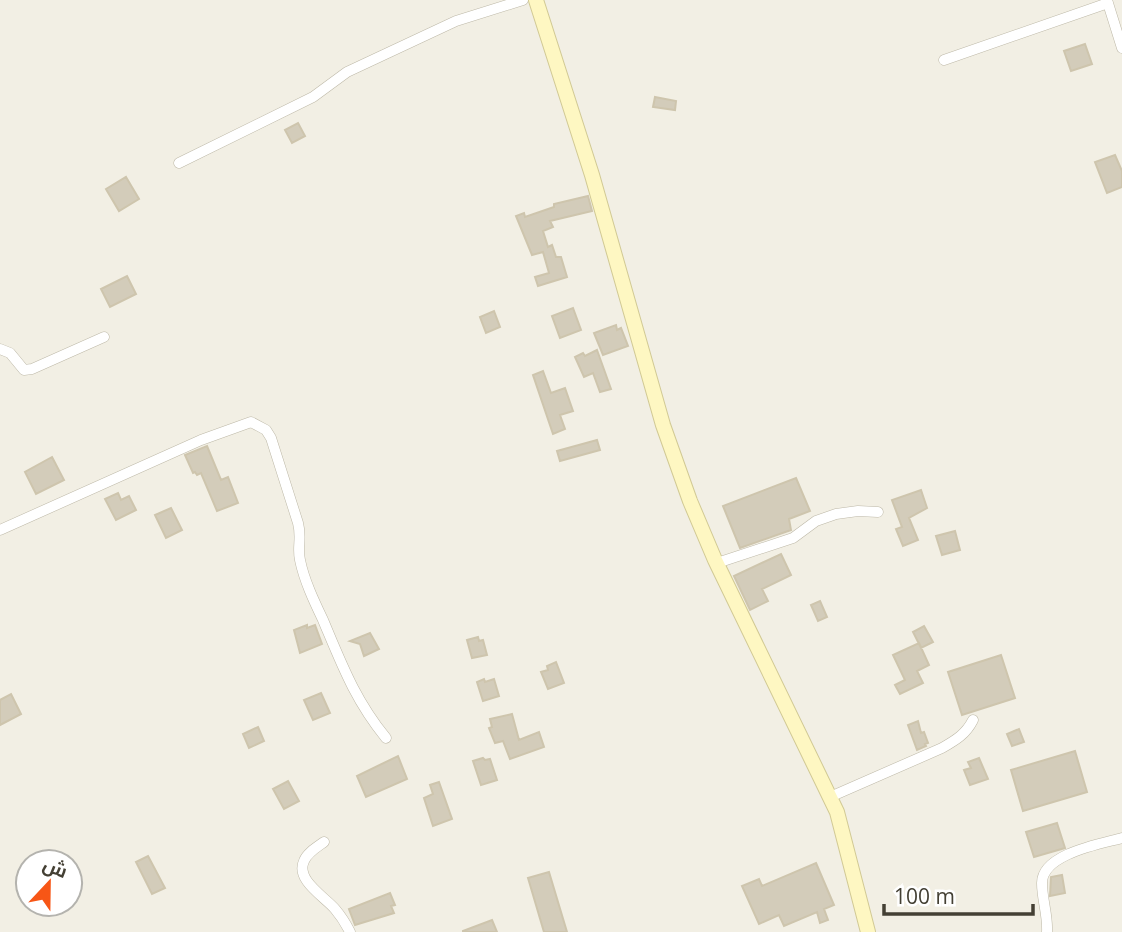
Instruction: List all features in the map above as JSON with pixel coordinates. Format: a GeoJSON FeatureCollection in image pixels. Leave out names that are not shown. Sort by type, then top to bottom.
{"type":"FeatureCollection","features":[{"type":"Feature","properties":{"kind":"street"},"geometry":{"type":"LineString","coordinates":[[179,163],[313,97],[347,72],[456,21],[523,0]]}},
{"type":"Feature","properties":{"kind":"street"},"geometry":{"type":"LineString","coordinates":[[536,0],[592,175],[663,425],[690,501],[717,563],[830,797],[869,932]]}},
{"type":"Feature","properties":{"kind":"street"},"geometry":{"type":"LineString","coordinates":[[944,60],[1108,2],[1122,48]]}},
{"type":"Feature","properties":{"kind":"street"},"geometry":{"type":"LineString","coordinates":[[0,349],[10,353],[24,370],[32,369],[104,337]]}},
{"type":"Feature","properties":{"kind":"street"},"geometry":{"type":"LineString","coordinates":[[0,530],[201,440],[251,422],[258,424],[271,438],[298,523],[302,536],[300,561],[314,601],[352,689],[386,738]]}},
{"type":"Feature","properties":{"kind":"street"},"geometry":{"type":"LineString","coordinates":[[717,563],[793,538],[816,522],[836,514],[858,510],[878,512]]}},
{"type":"Feature","properties":{"kind":"street"},"geometry":{"type":"LineString","coordinates":[[830,797],[957,740],[968,730],[973,720]]}},
{"type":"Feature","properties":{"kind":"street"},"geometry":{"type":"LineString","coordinates":[[1047,932],[1048,921],[1042,884],[1046,869],[1068,854],[1122,838]]}},
{"type":"Feature","properties":{"kind":"street"},"geometry":{"type":"LineString","coordinates":[[324,842],[304,859],[306,878],[335,909],[350,932]]}},
{"type":"Feature","properties":{"kind":"building"},"geometry":{"type":"Polygon","coordinates":[[[1085,44],[1092,64],[1071,71],[1064,51],[1085,44]]]}},
{"type":"Feature","properties":{"kind":"building"},"geometry":{"type":"Polygon","coordinates":[[[655,97],[676,101],[675,110],[653,107],[655,97]]]}},
{"type":"Feature","properties":{"kind":"building"},"geometry":{"type":"Polygon","coordinates":[[[298,123],[305,136],[292,143],[285,130],[298,123]]]}},
{"type":"Feature","properties":{"kind":"building"},"geometry":{"type":"Polygon","coordinates":[[[1115,155],[1122,171],[1122,187],[1107,193],[1095,162],[1115,155]]]}},
{"type":"Feature","properties":{"kind":"building"},"geometry":{"type":"Polygon","coordinates":[[[126,177],[139,199],[119,211],[106,189],[126,177]]]}},
{"type":"Feature","properties":{"kind":"building"},"geometry":{"type":"Polygon","coordinates":[[[588,196],[592,211],[550,221],[553,227],[543,231],[548,247],[552,245],[556,257],[561,257],[567,277],[538,286],[535,277],[549,273],[543,252],[532,255],[516,216],[524,213],[525,217],[554,207],[554,204],[588,196]]]}},
{"type":"Feature","properties":{"kind":"building"},"geometry":{"type":"Polygon","coordinates":[[[127,276],[136,294],[110,307],[101,289],[127,276]]]}},
{"type":"Feature","properties":{"kind":"building"},"geometry":{"type":"Polygon","coordinates":[[[573,308],[581,330],[560,338],[552,316],[573,308]]]}},
{"type":"Feature","properties":{"kind":"building"},"geometry":{"type":"Polygon","coordinates":[[[494,311],[500,327],[486,333],[480,317],[494,311]]]}},
{"type":"Feature","properties":{"kind":"building"},"geometry":{"type":"Polygon","coordinates":[[[616,325],[617,330],[621,328],[628,346],[603,355],[594,333],[616,325]]]}},
{"type":"Feature","properties":{"kind":"building"},"geometry":{"type":"Polygon","coordinates":[[[597,350],[611,389],[600,392],[593,373],[584,377],[575,357],[597,350]]]}},
{"type":"Feature","properties":{"kind":"building"},"geometry":{"type":"Polygon","coordinates":[[[543,371],[551,393],[565,388],[573,411],[560,415],[565,429],[553,434],[533,375],[543,371]]]}},
{"type":"Feature","properties":{"kind":"building"},"geometry":{"type":"Polygon","coordinates":[[[597,440],[600,450],[560,461],[557,451],[597,440]]]}},
{"type":"Feature","properties":{"kind":"building"},"geometry":{"type":"Polygon","coordinates":[[[207,446],[221,480],[228,477],[238,503],[217,511],[201,473],[193,473],[185,455],[207,446]]]}},
{"type":"Feature","properties":{"kind":"building"},"geometry":{"type":"Polygon","coordinates":[[[52,457],[64,480],[36,494],[25,472],[52,457]]]}},
{"type":"Feature","properties":{"kind":"building"},"geometry":{"type":"Polygon","coordinates":[[[796,478],[810,511],[789,519],[791,530],[740,548],[723,506],[796,478]]]}},
{"type":"Feature","properties":{"kind":"building"},"geometry":{"type":"Polygon","coordinates":[[[921,490],[927,508],[909,518],[918,540],[903,546],[896,529],[902,527],[892,500],[921,490]]]}},
{"type":"Feature","properties":{"kind":"building"},"geometry":{"type":"Polygon","coordinates":[[[118,493],[121,500],[129,496],[136,510],[116,520],[105,499],[118,493]]]}},
{"type":"Feature","properties":{"kind":"building"},"geometry":{"type":"Polygon","coordinates":[[[171,508],[182,530],[166,538],[155,515],[171,508]]]}},
{"type":"Feature","properties":{"kind":"building"},"geometry":{"type":"Polygon","coordinates":[[[955,531],[960,550],[942,555],[936,536],[955,531]]]}},
{"type":"Feature","properties":{"kind":"building"},"geometry":{"type":"Polygon","coordinates":[[[781,554],[791,575],[762,589],[768,601],[750,610],[734,576],[781,554]]]}},
{"type":"Feature","properties":{"kind":"building"},"geometry":{"type":"Polygon","coordinates":[[[820,601],[827,617],[818,621],[811,605],[820,601]]]}},
{"type":"Feature","properties":{"kind":"building"},"geometry":{"type":"Polygon","coordinates":[[[307,625],[307,628],[315,625],[322,644],[300,653],[294,630],[307,625]]]}},
{"type":"Feature","properties":{"kind":"building"},"geometry":{"type":"Polygon","coordinates":[[[924,626],[933,642],[921,648],[913,632],[924,626]]]}},
{"type":"Feature","properties":{"kind":"building"},"geometry":{"type":"Polygon","coordinates":[[[370,633],[379,649],[364,656],[360,644],[350,641],[370,633]]]}},
{"type":"Feature","properties":{"kind":"building"},"geometry":{"type":"Polygon","coordinates":[[[478,637],[479,641],[483,640],[487,655],[472,658],[467,640],[478,637]]]}},
{"type":"Feature","properties":{"kind":"building"},"geometry":{"type":"Polygon","coordinates":[[[919,643],[929,665],[917,671],[923,683],[900,694],[895,685],[905,680],[893,655],[919,643]]]}},
{"type":"Feature","properties":{"kind":"building"},"geometry":{"type":"Polygon","coordinates":[[[1001,655],[1015,698],[962,715],[948,672],[1001,655]]]}},
{"type":"Feature","properties":{"kind":"building"},"geometry":{"type":"Polygon","coordinates":[[[556,662],[564,683],[548,689],[541,672],[548,670],[547,666],[556,662]]]}},
{"type":"Feature","properties":{"kind":"building"},"geometry":{"type":"Polygon","coordinates":[[[484,679],[485,682],[494,679],[499,696],[483,701],[477,682],[484,679]]]}},
{"type":"Feature","properties":{"kind":"building"},"geometry":{"type":"Polygon","coordinates":[[[321,693],[330,713],[313,720],[304,700],[321,693]]]}},
{"type":"Feature","properties":{"kind":"building"},"geometry":{"type":"Polygon","coordinates":[[[11,694],[21,714],[0,725],[0,700],[11,694]]]}},
{"type":"Feature","properties":{"kind":"building"},"geometry":{"type":"Polygon","coordinates":[[[512,714],[519,740],[539,732],[544,747],[510,759],[503,741],[495,743],[489,728],[492,727],[490,719],[512,714]]]}},
{"type":"Feature","properties":{"kind":"building"},"geometry":{"type":"Polygon","coordinates":[[[918,721],[921,733],[924,732],[928,743],[917,750],[908,725],[918,721]]]}},
{"type":"Feature","properties":{"kind":"building"},"geometry":{"type":"Polygon","coordinates":[[[258,727],[264,741],[249,748],[243,734],[258,727]]]}},
{"type":"Feature","properties":{"kind":"building"},"geometry":{"type":"Polygon","coordinates":[[[1019,729],[1024,742],[1012,746],[1007,734],[1019,729]]]}},
{"type":"Feature","properties":{"kind":"building"},"geometry":{"type":"Polygon","coordinates":[[[1075,751],[1087,792],[1023,811],[1011,770],[1075,751]]]}},
{"type":"Feature","properties":{"kind":"building"},"geometry":{"type":"Polygon","coordinates":[[[398,756],[407,779],[366,797],[357,776],[398,756]]]}},
{"type":"Feature","properties":{"kind":"building"},"geometry":{"type":"Polygon","coordinates":[[[979,758],[988,779],[970,785],[964,770],[971,768],[968,762],[979,758]]]}},
{"type":"Feature","properties":{"kind":"building"},"geometry":{"type":"Polygon","coordinates":[[[490,759],[497,780],[481,785],[473,761],[490,759]]]}},
{"type":"Feature","properties":{"kind":"building"},"geometry":{"type":"Polygon","coordinates":[[[288,781],[299,801],[284,809],[273,789],[288,781]]]}},
{"type":"Feature","properties":{"kind":"building"},"geometry":{"type":"Polygon","coordinates":[[[439,782],[452,819],[433,826],[424,798],[433,794],[430,785],[439,782]]]}},
{"type":"Feature","properties":{"kind":"building"},"geometry":{"type":"Polygon","coordinates":[[[1057,823],[1065,848],[1034,857],[1026,832],[1057,823]]]}},
{"type":"Feature","properties":{"kind":"building"},"geometry":{"type":"Polygon","coordinates":[[[148,856],[165,888],[152,894],[136,862],[148,856]]]}},
{"type":"Feature","properties":{"kind":"building"},"geometry":{"type":"Polygon","coordinates":[[[816,863],[834,905],[824,909],[828,920],[820,923],[817,912],[784,926],[779,915],[759,924],[742,886],[759,879],[762,886],[816,863]]]}},
{"type":"Feature","properties":{"kind":"building"},"geometry":{"type":"Polygon","coordinates":[[[549,872],[567,932],[544,932],[528,878],[549,872]]]}},
{"type":"Feature","properties":{"kind":"building"},"geometry":{"type":"Polygon","coordinates":[[[1062,875],[1065,893],[1050,896],[1051,877],[1062,875]]]}},
{"type":"Feature","properties":{"kind":"building"},"geometry":{"type":"Polygon","coordinates":[[[390,893],[395,905],[391,906],[394,913],[355,925],[349,909],[390,893]]]}},
{"type":"Feature","properties":{"kind":"building"},"geometry":{"type":"Polygon","coordinates":[[[492,920],[497,932],[463,932],[463,931],[492,920]]]}}]}
